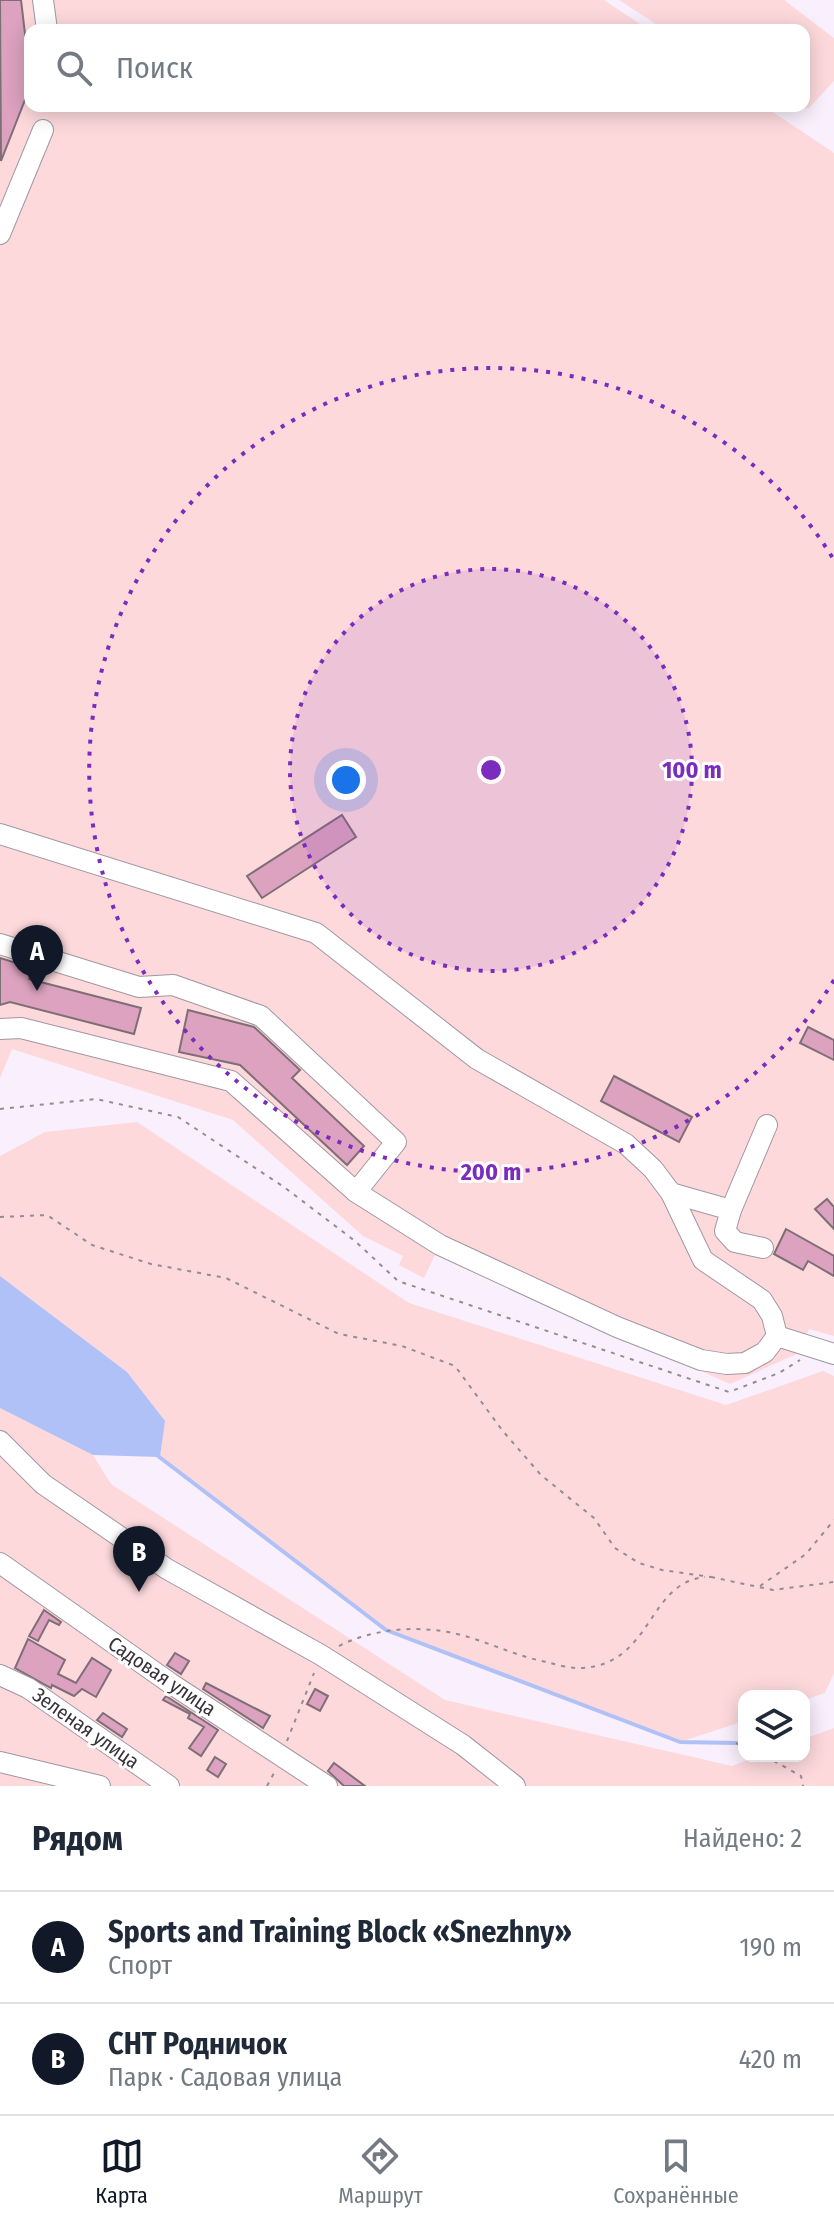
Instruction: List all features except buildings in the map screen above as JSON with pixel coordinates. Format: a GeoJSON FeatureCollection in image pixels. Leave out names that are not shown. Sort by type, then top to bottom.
{"type":"FeatureCollection","features":[{"type":"Feature","properties":{"kind":"street"},"geometry":{"type":"LineString","coordinates":[[43,0],[46,24]]}},
{"type":"Feature","properties":{"kind":"street"},"geometry":{"type":"LineString","coordinates":[[0,234],[43,130]]}},
{"type":"Feature","properties":{"kind":"street"},"geometry":{"type":"LineString","coordinates":[[0,834],[316,933],[477,1059],[626,1144],[653,1169],[671,1193],[703,1260],[762,1300],[772,1316],[777,1336]]}},
{"type":"Feature","properties":{"kind":"street"},"geometry":{"type":"LineString","coordinates":[[0,944],[139,987],[173,985],[261,1016],[396,1142],[356,1192]]}},
{"type":"Feature","properties":{"kind":"street"},"geometry":{"type":"LineString","coordinates":[[0,1029],[21,1028],[231,1081],[356,1192],[440,1245],[617,1327],[701,1360],[745,1363],[765,1352],[777,1336]]}},
{"type":"Feature","properties":{"kind":"street"},"geometry":{"type":"LineString","coordinates":[[763,1248],[735,1242],[725,1231],[767,1125]]}},
{"type":"Feature","properties":{"kind":"street"},"geometry":{"type":"LineString","coordinates":[[671,1193],[731,1210]]}},
{"type":"Feature","properties":{"kind":"street"},"geometry":{"type":"LineString","coordinates":[[777,1336],[827,1352]]}},
{"type":"Feature","properties":{"kind":"street"},"geometry":{"type":"LineString","coordinates":[[0,1441],[43,1484],[167,1569],[321,1655],[463,1745],[515,1786]]}},
{"type":"Feature","properties":{"kind":"street","name":"Садовая улица"},"geometry":{"type":"LineString","coordinates":[[0,1563],[327,1786]]}},
{"type":"Feature","properties":{"kind":"street","name":"Зеленая улица"},"geometry":{"type":"LineString","coordinates":[[0,1675],[28,1688],[169,1786]]}},
{"type":"Feature","properties":{"kind":"street"},"geometry":{"type":"LineString","coordinates":[[0,1762],[100,1786]]}},
{"type":"Feature","properties":{"kind":"path"},"geometry":{"type":"LineString","coordinates":[[0,1109],[96,1099],[178,1117],[284,1187],[355,1241],[398,1281],[729,1392],[827,1352]]}},
{"type":"Feature","properties":{"kind":"path"},"geometry":{"type":"LineString","coordinates":[[0,1217],[47,1215],[92,1245],[151,1264],[226,1278],[339,1334],[402,1346],[455,1366],[502,1430],[541,1475],[594,1518],[615,1548],[639,1563],[773,1590],[834,1582]]}},
{"type":"Feature","properties":{"kind":"path"},"geometry":{"type":"LineString","coordinates":[[759,1587],[806,1554],[834,1520]]}},
{"type":"Feature","properties":{"kind":"path"},"geometry":{"type":"LineString","coordinates":[[267,1786],[321,1655],[364,1633],[386,1630],[451,1632],[530,1659],[581,1669],[610,1663],[636,1644],[667,1596],[690,1579],[711,1577]]}},
{"type":"Feature","properties":{"kind":"path"},"geometry":{"type":"LineString","coordinates":[[776,1762],[801,1776],[803,1786]]}},
{"type":"Feature","properties":{"kind":"shaded area"},"geometry":{"type":"Polygon","coordinates":[[[0,0],[604,0],[640,24],[24,24],[24,112],[773,112],[834,153],[834,1336],[809,1329],[799,1353],[730,1384],[436,1253],[424,1278],[399,1265],[403,1256],[363,1236],[233,1120],[12,1049],[0,1078],[0,0]]]}},
{"type":"Feature","properties":{"kind":"shaded area"},"geometry":{"type":"Polygon","coordinates":[[[619,0],[784,0],[834,38],[834,81],[810,107],[810,24],[656,24],[619,0]]]}},
{"type":"Feature","properties":{"kind":"shaded area"},"geometry":{"type":"Polygon","coordinates":[[[137,1122],[409,1303],[726,1405],[823,1371],[834,1376],[834,1673],[825,1693],[810,1698],[810,1690],[738,1690],[738,1723],[680,1742],[386,1630],[160,1457],[164,1421],[127,1372],[0,1276],[0,1156],[45,1132],[137,1122]]]}},
{"type":"Feature","properties":{"kind":"shaded area"},"geometry":{"type":"Polygon","coordinates":[[[0,1408],[93,1455],[111,1484],[445,1700],[732,1766],[742,1762],[810,1762],[810,1737],[834,1728],[834,1786],[0,1786],[0,1408]]]}},
{"type":"Feature","properties":{"kind":"water"},"geometry":{"type":"Polygon","coordinates":[[[0,1276],[127,1372],[165,1421],[160,1457],[93,1455],[0,1408],[0,1276]]]}},
{"type":"Feature","properties":{"kind":"waterway"},"geometry":{"type":"LineString","coordinates":[[158,1456],[386,1630],[680,1742],[736,1743]]}},
{"type":"Feature","properties":{"kind":"place","name":"Sports and Training Block «Snezhny»"},"geometry":{"type":"Point","coordinates":[37,991]}},
{"type":"Feature","properties":{"kind":"place","name":"СНТ Родничок"},"geometry":{"type":"Point","coordinates":[139,1592]}}]}
